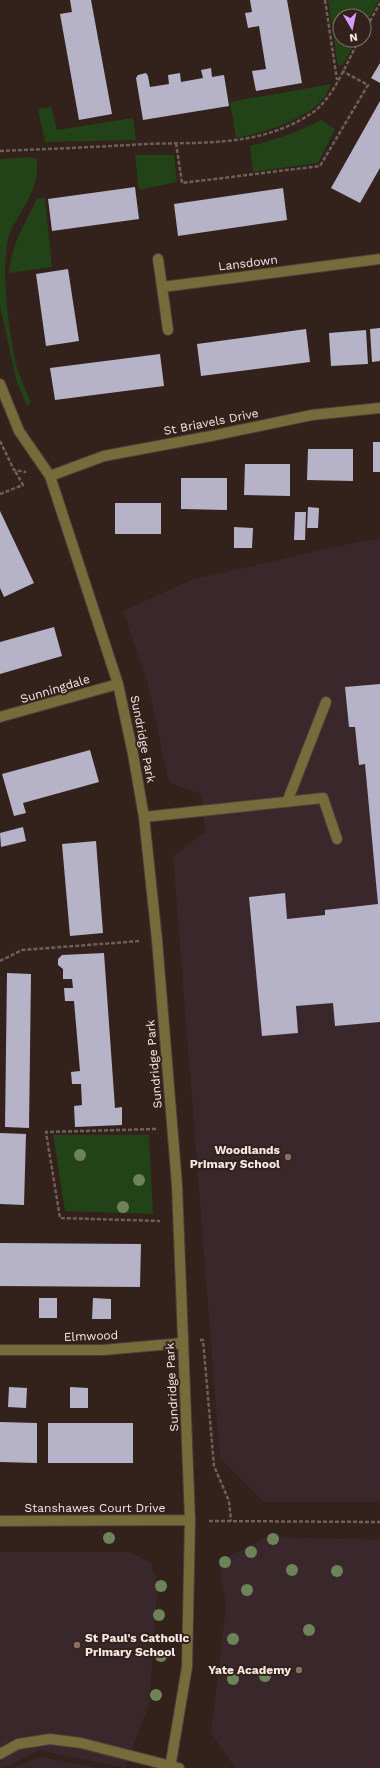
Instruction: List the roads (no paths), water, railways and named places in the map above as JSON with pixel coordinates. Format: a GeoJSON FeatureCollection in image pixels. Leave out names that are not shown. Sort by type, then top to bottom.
{"type":"FeatureCollection","features":[{"type":"Feature","properties":{"kind":"street"},"geometry":{"type":"LineString","coordinates":[[158,259],[168,330]]}},
{"type":"Feature","properties":{"kind":"street","name":"Lansdown"},"geometry":{"type":"LineString","coordinates":[[162,287],[380,259]]}},
{"type":"Feature","properties":{"kind":"street","name":"Sundridge Park"},"geometry":{"type":"LineString","coordinates":[[0,384],[19,431],[50,476],[118,684],[134,754],[144,817],[172,1129],[178,1222],[190,1520],[187,1667],[173,1767]]}},
{"type":"Feature","properties":{"kind":"street","name":"St Briavels Drive"},"geometry":{"type":"LineString","coordinates":[[50,476],[104,456],[312,415],[380,408]]}},
{"type":"Feature","properties":{"kind":"street","name":"Sunningdale"},"geometry":{"type":"LineString","coordinates":[[0,717],[118,684]]}},
{"type":"Feature","properties":{"kind":"street"},"geometry":{"type":"LineString","coordinates":[[287,802],[326,702]]}},
{"type":"Feature","properties":{"kind":"street"},"geometry":{"type":"LineString","coordinates":[[144,817],[323,798],[337,839]]}},
{"type":"Feature","properties":{"kind":"street","name":"Elmwood"},"geometry":{"type":"LineString","coordinates":[[0,1350],[103,1350],[183,1343]]}},
{"type":"Feature","properties":{"kind":"street","name":"Stanshawes Court Drive"},"geometry":{"type":"LineString","coordinates":[[0,1521],[190,1520]]}},
{"type":"Feature","properties":{"kind":"street"},"geometry":{"type":"LineString","coordinates":[[0,1754],[18,1744],[50,1739],[81,1742],[173,1767]]}},
{"type":"Feature","properties":{"kind":"place","name":"Woodlands Primary School"},"geometry":{"type":"Point","coordinates":[288,1157]}},
{"type":"Feature","properties":{"kind":"place","name":"St Paul's Catholic Primary School"},"geometry":{"type":"Point","coordinates":[77,1645]}},
{"type":"Feature","properties":{"kind":"place","name":"Yate Academy"},"geometry":{"type":"Point","coordinates":[299,1670]}}]}
